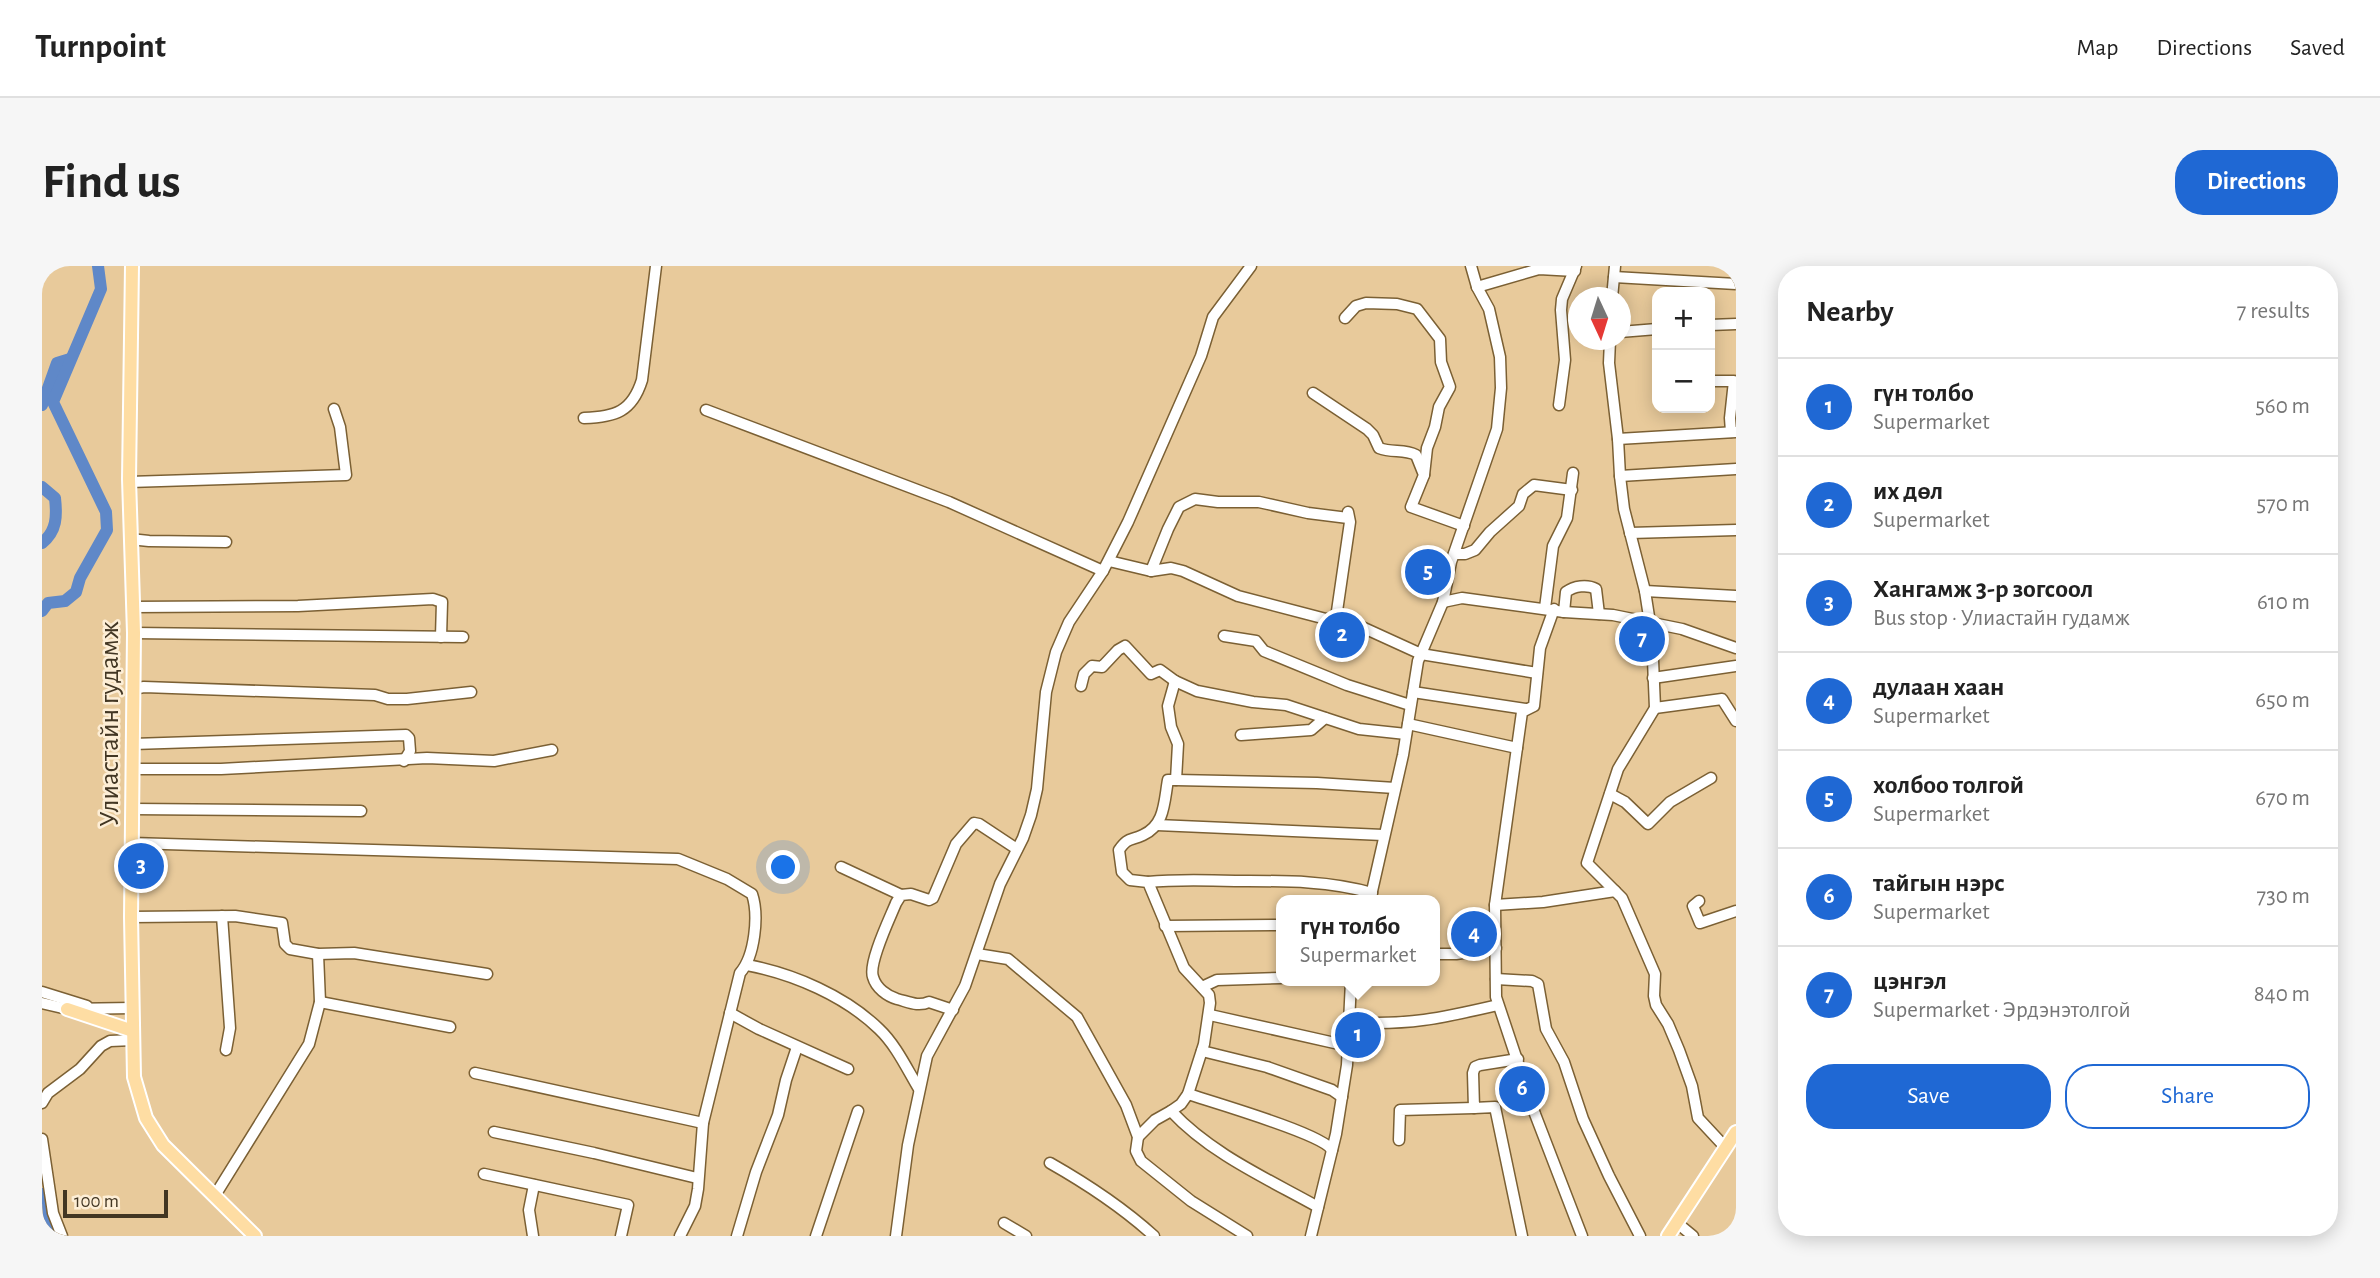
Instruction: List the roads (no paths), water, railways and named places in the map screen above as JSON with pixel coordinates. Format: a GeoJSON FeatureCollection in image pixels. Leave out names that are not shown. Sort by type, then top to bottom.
{"type":"FeatureCollection","features":[{"type":"Feature","properties":{"kind":"main road","name":"Улиастайн гудамж"},"geometry":{"type":"LineString","coordinates":[[132,266],[130,539],[134,633],[131,917],[135,1077],[146,1118],[163,1145],[255,1236]]}},
{"type":"Feature","properties":{"kind":"main road"},"geometry":{"type":"LineString","coordinates":[[68,1004],[133,1035]]}},
{"type":"Feature","properties":{"kind":"main road"},"geometry":{"type":"LineString","coordinates":[[1668,1236],[1736,1132]]}},
{"type":"Feature","properties":{"kind":"street"},"geometry":{"type":"LineString","coordinates":[[584,418],[605,418],[621,412],[631,404],[638,391],[642,380],[656,266]]}},
{"type":"Feature","properties":{"kind":"street"},"geometry":{"type":"LineString","coordinates":[[896,1236],[903,1172],[930,1048],[965,986],[997,891],[1028,826],[1035,802],[1046,692],[1051,669],[1069,622],[1109,561],[1200,356],[1213,317],[1251,266]]}},
{"type":"Feature","properties":{"kind":"street"},"geometry":{"type":"LineString","coordinates":[[1371,895],[1420,654],[1443,601],[1454,554],[1497,429],[1502,387],[1500,357],[1489,309],[1477,287],[1471,266]]}},
{"type":"Feature","properties":{"kind":"street"},"geometry":{"type":"LineString","coordinates":[[1477,287],[1520,272],[1576,268],[1562,299],[1565,360],[1559,405]]}},
{"type":"Feature","properties":{"kind":"street"},"geometry":{"type":"LineString","coordinates":[[1614,271],[1736,284]]}},
{"type":"Feature","properties":{"kind":"street"},"geometry":{"type":"LineString","coordinates":[[1345,318],[1356,306],[1366,303],[1408,305],[1422,313],[1440,339],[1441,362],[1450,387],[1439,407],[1427,448],[1424,475],[1411,507],[1464,526]]}},
{"type":"Feature","properties":{"kind":"street"},"geometry":{"type":"LineString","coordinates":[[1715,325],[1736,324]]}},
{"type":"Feature","properties":{"kind":"street"},"geometry":{"type":"LineString","coordinates":[[1631,331],[1652,329]]}},
{"type":"Feature","properties":{"kind":"street"},"geometry":{"type":"LineString","coordinates":[[1610,350],[1619,476],[1650,623],[1655,708],[1618,769],[1587,863],[1622,898],[1655,974],[1656,1005],[1674,1036],[1690,1080],[1698,1118],[1725,1147]]}},
{"type":"Feature","properties":{"kind":"street"},"geometry":{"type":"LineString","coordinates":[[1618,439],[1733,432],[1730,418],[1734,381],[1715,381]]}},
{"type":"Feature","properties":{"kind":"street"},"geometry":{"type":"LineString","coordinates":[[1313,393],[1367,429],[1379,449],[1409,451],[1416,455],[1424,475]]}},
{"type":"Feature","properties":{"kind":"street"},"geometry":{"type":"LineString","coordinates":[[130,482],[346,475],[340,427],[334,409]]}},
{"type":"Feature","properties":{"kind":"street"},"geometry":{"type":"LineString","coordinates":[[706,410],[949,502],[1103,571]]}},
{"type":"Feature","properties":{"kind":"street"},"geometry":{"type":"LineString","coordinates":[[1619,476],[1736,468]]}},
{"type":"Feature","properties":{"kind":"street"},"geometry":{"type":"LineString","coordinates":[[1554,609],[1553,546],[1567,518],[1573,473]]}},
{"type":"Feature","properties":{"kind":"street"},"geometry":{"type":"LineString","coordinates":[[1454,554],[1475,550],[1490,532],[1519,506],[1523,494],[1534,485],[1572,490]]}},
{"type":"Feature","properties":{"kind":"street"},"geometry":{"type":"LineString","coordinates":[[1151,571],[1179,507],[1195,499],[1259,502],[1308,513],[1348,515],[1350,522],[1336,618]]}},
{"type":"Feature","properties":{"kind":"street"},"geometry":{"type":"LineString","coordinates":[[1630,533],[1736,530]]}},
{"type":"Feature","properties":{"kind":"street"},"geometry":{"type":"LineString","coordinates":[[130,539],[226,542]]}},
{"type":"Feature","properties":{"kind":"street"},"geometry":{"type":"LineString","coordinates":[[1109,561],[1151,571],[1171,568],[1192,573],[1205,583],[1238,596],[1326,619],[1336,618],[1353,623],[1420,654],[1537,673]]}},
{"type":"Feature","properties":{"kind":"street"},"geometry":{"type":"LineString","coordinates":[[1583,1236],[1535,1114],[1498,1005],[1496,905],[1522,712],[1534,706],[1540,648],[1554,609],[1566,592],[1579,586],[1596,589],[1598,614]]}},
{"type":"Feature","properties":{"kind":"street"},"geometry":{"type":"LineString","coordinates":[[1644,591],[1736,596]]}},
{"type":"Feature","properties":{"kind":"street"},"geometry":{"type":"LineString","coordinates":[[1443,601],[1462,598],[1598,614],[1682,629],[1736,648]]}},
{"type":"Feature","properties":{"kind":"street"},"geometry":{"type":"LineString","coordinates":[[133,607],[298,606],[433,599],[442,602],[442,637]]}},
{"type":"Feature","properties":{"kind":"street"},"geometry":{"type":"LineString","coordinates":[[134,633],[463,637]]}},
{"type":"Feature","properties":{"kind":"street"},"geometry":{"type":"LineString","coordinates":[[1224,636],[1256,641],[1264,651],[1347,685],[1410,705]]}},
{"type":"Feature","properties":{"kind":"street"},"geometry":{"type":"LineString","coordinates":[[1081,685],[1084,674],[1092,666],[1102,667],[1125,646],[1151,674],[1160,670],[1175,681],[1197,691],[1286,705],[1359,729],[1407,729],[1517,748]]}},
{"type":"Feature","properties":{"kind":"street"},"geometry":{"type":"LineString","coordinates":[[1653,678],[1736,666]]}},
{"type":"Feature","properties":{"kind":"street"},"geometry":{"type":"LineString","coordinates":[[1175,681],[1168,706],[1171,727],[1178,744],[1177,780]]}},
{"type":"Feature","properties":{"kind":"street"},"geometry":{"type":"LineString","coordinates":[[133,689],[144,687],[375,695],[388,699],[471,692]]}},
{"type":"Feature","properties":{"kind":"street"},"geometry":{"type":"LineString","coordinates":[[1413,692],[1526,709]]}},
{"type":"Feature","properties":{"kind":"street"},"geometry":{"type":"LineString","coordinates":[[1655,708],[1722,699],[1736,721]]}},
{"type":"Feature","properties":{"kind":"street"},"geometry":{"type":"LineString","coordinates":[[1241,735],[1311,730],[1325,718]]}},
{"type":"Feature","properties":{"kind":"street"},"geometry":{"type":"LineString","coordinates":[[133,744],[407,735],[410,738],[410,751],[404,761]]}},
{"type":"Feature","properties":{"kind":"street"},"geometry":{"type":"LineString","coordinates":[[132,769],[221,769],[427,758],[494,761],[552,750]]}},
{"type":"Feature","properties":{"kind":"street"},"geometry":{"type":"LineString","coordinates":[[1610,794],[1625,802],[1648,824],[1670,802],[1711,778]]}},
{"type":"Feature","properties":{"kind":"street"},"geometry":{"type":"LineString","coordinates":[[1366,895],[1344,885],[1288,881],[1129,880],[1122,872],[1119,850],[1126,840],[1150,832],[1160,823],[1168,780],[1317,783],[1395,788]]}},
{"type":"Feature","properties":{"kind":"street"},"geometry":{"type":"LineString","coordinates":[[132,809],[361,811]]}},
{"type":"Feature","properties":{"kind":"street"},"geometry":{"type":"LineString","coordinates":[[841,867],[901,895],[911,894],[929,900],[933,898],[956,844],[974,823],[1017,849]]}},
{"type":"Feature","properties":{"kind":"street"},"geometry":{"type":"LineString","coordinates":[[1157,825],[1383,835]]}},
{"type":"Feature","properties":{"kind":"street"},"geometry":{"type":"LineString","coordinates":[[132,843],[678,859],[727,879],[752,894],[754,942],[747,965],[740,973],[703,1123],[695,1206],[680,1236]]}},
{"type":"Feature","properties":{"kind":"street"},"geometry":{"type":"LineString","coordinates":[[1138,1137],[1155,1120],[1181,1104],[1188,1094],[1210,1015],[1209,995],[1186,971],[1148,882]]}},
{"type":"Feature","properties":{"kind":"street"},"geometry":{"type":"LineString","coordinates":[[1496,905],[1543,902],[1615,891]]}},
{"type":"Feature","properties":{"kind":"street"},"geometry":{"type":"LineString","coordinates":[[901,895],[873,965],[872,976],[889,996],[921,1005],[929,1002],[953,1010]]}},
{"type":"Feature","properties":{"kind":"street"},"geometry":{"type":"LineString","coordinates":[[1699,901],[1693,909],[1700,923],[1736,911]]}},
{"type":"Feature","properties":{"kind":"street"},"geometry":{"type":"LineString","coordinates":[[131,917],[222,916],[282,923],[285,944],[290,950],[318,954],[354,953],[487,974]]}},
{"type":"Feature","properties":{"kind":"street"},"geometry":{"type":"LineString","coordinates":[[222,916],[230,1028],[226,1050]]}},
{"type":"Feature","properties":{"kind":"street"},"geometry":{"type":"LineString","coordinates":[[1165,926],[1276,925]]}},
{"type":"Feature","properties":{"kind":"street"},"geometry":{"type":"LineString","coordinates":[[1440,954],[1496,952]]}},
{"type":"Feature","properties":{"kind":"street"},"geometry":{"type":"LineString","coordinates":[[1496,952],[1504,971],[1515,981]]}},
{"type":"Feature","properties":{"kind":"street"},"geometry":{"type":"LineString","coordinates":[[214,1197],[309,1044],[320,1002],[318,954]]}},
{"type":"Feature","properties":{"kind":"street"},"geometry":{"type":"LineString","coordinates":[[977,954],[1009,959],[1077,1017],[1118,1087],[1138,1137],[1137,1156],[1153,1173],[1202,1209],[1247,1236]]}},
{"type":"Feature","properties":{"kind":"street"},"geometry":{"type":"LineString","coordinates":[[747,965],[822,990],[850,1005],[884,1035],[919,1089]]}},
{"type":"Feature","properties":{"kind":"street"},"geometry":{"type":"LineString","coordinates":[[1202,987],[1217,980],[1276,978]]}},
{"type":"Feature","properties":{"kind":"street"},"geometry":{"type":"LineString","coordinates":[[1496,979],[1532,981],[1538,984],[1546,1029],[1564,1062],[1583,1119],[1640,1236]]}},
{"type":"Feature","properties":{"kind":"street"},"geometry":{"type":"LineString","coordinates":[[1311,1236],[1342,1097],[1351,986]]}},
{"type":"Feature","properties":{"kind":"street"},"geometry":{"type":"LineString","coordinates":[[42,992],[68,1004]]}},
{"type":"Feature","properties":{"kind":"street"},"geometry":{"type":"LineString","coordinates":[[320,1002],[450,1027]]}},
{"type":"Feature","properties":{"kind":"street"},"geometry":{"type":"LineString","coordinates":[[42,1003],[134,1009]]}},
{"type":"Feature","properties":{"kind":"street"},"geometry":{"type":"LineString","coordinates":[[1349,1021],[1409,1023],[1498,1005]]}},
{"type":"Feature","properties":{"kind":"street"},"geometry":{"type":"LineString","coordinates":[[730,1013],[848,1069]]}},
{"type":"Feature","properties":{"kind":"street"},"geometry":{"type":"LineString","coordinates":[[1210,1015],[1348,1046]]}},
{"type":"Feature","properties":{"kind":"street"},"geometry":{"type":"LineString","coordinates":[[42,1103],[48,1093],[80,1069],[101,1046],[133,1035]]}},
{"type":"Feature","properties":{"kind":"street"},"geometry":{"type":"LineString","coordinates":[[737,1236],[756,1172],[778,1115],[797,1046]]}},
{"type":"Feature","properties":{"kind":"street"},"geometry":{"type":"LineString","coordinates":[[1202,1051],[1268,1068],[1332,1090],[1342,1097]]}},
{"type":"Feature","properties":{"kind":"street"},"geometry":{"type":"LineString","coordinates":[[1474,1108],[1475,1067],[1518,1059]]}},
{"type":"Feature","properties":{"kind":"street"},"geometry":{"type":"LineString","coordinates":[[475,1073],[703,1123]]}},
{"type":"Feature","properties":{"kind":"street"},"geometry":{"type":"LineString","coordinates":[[1188,1094],[1328,1143],[1332,1150]]}},
{"type":"Feature","properties":{"kind":"street"},"geometry":{"type":"LineString","coordinates":[[1399,1140],[1401,1110],[1494,1107],[1522,1236]]}},
{"type":"Feature","properties":{"kind":"street"},"geometry":{"type":"LineString","coordinates":[[816,1236],[858,1111]]}},
{"type":"Feature","properties":{"kind":"street"},"geometry":{"type":"LineString","coordinates":[[1171,1111],[1229,1157],[1318,1207]]}},
{"type":"Feature","properties":{"kind":"street"},"geometry":{"type":"LineString","coordinates":[[494,1132],[697,1178]]}},
{"type":"Feature","properties":{"kind":"street"},"geometry":{"type":"LineString","coordinates":[[42,1139],[53,1213],[62,1236]]}},
{"type":"Feature","properties":{"kind":"street"},"geometry":{"type":"LineString","coordinates":[[1050,1163],[1083,1182],[1154,1236]]}},
{"type":"Feature","properties":{"kind":"street"},"geometry":{"type":"LineString","coordinates":[[484,1174],[628,1205],[621,1236]]}},
{"type":"Feature","properties":{"kind":"street"},"geometry":{"type":"LineString","coordinates":[[533,1236],[529,1210],[534,1185]]}},
{"type":"Feature","properties":{"kind":"street"},"geometry":{"type":"LineString","coordinates":[[1003,1223],[1026,1236]]}},
{"type":"Feature","properties":{"kind":"street"},"geometry":{"type":"LineString","coordinates":[[1676,1223],[1693,1236]]}},
{"type":"Feature","properties":{"kind":"waterway"},"geometry":{"type":"LineString","coordinates":[[42,611],[48,603],[65,601],[76,592],[80,578],[107,530],[106,512],[53,402],[101,289],[98,266]]}},
{"type":"Feature","properties":{"kind":"waterway"},"geometry":{"type":"LineString","coordinates":[[42,405],[57,363],[70,359]]}},
{"type":"Feature","properties":{"kind":"waterway"},"geometry":{"type":"LineString","coordinates":[[42,487],[55,498],[56,511],[51,533],[42,543]]}},
{"type":"Feature","properties":{"kind":"waterway"},"geometry":{"type":"LineString","coordinates":[[42,1194],[48,1202],[50,1236]]}},
{"type":"Feature","properties":{"kind":"place","name":"холбоо толгой"},"geometry":{"type":"Point","coordinates":[1428,572]}},
{"type":"Feature","properties":{"kind":"place","name":"их дөл"},"geometry":{"type":"Point","coordinates":[1342,635]}},
{"type":"Feature","properties":{"kind":"place","name":"цэнгэл"},"geometry":{"type":"Point","coordinates":[1642,639]}},
{"type":"Feature","properties":{"kind":"place","name":"Хангамж 3-р зогсоол"},"geometry":{"type":"Point","coordinates":[141,866]}},
{"type":"Feature","properties":{"kind":"place","name":"дулаан хаан"},"geometry":{"type":"Point","coordinates":[1474,934]}},
{"type":"Feature","properties":{"kind":"place","name":"гүн толбо"},"geometry":{"type":"Point","coordinates":[1358,1035]}},
{"type":"Feature","properties":{"kind":"place","name":"тайгын нэрс"},"geometry":{"type":"Point","coordinates":[1522,1089]}}]}
